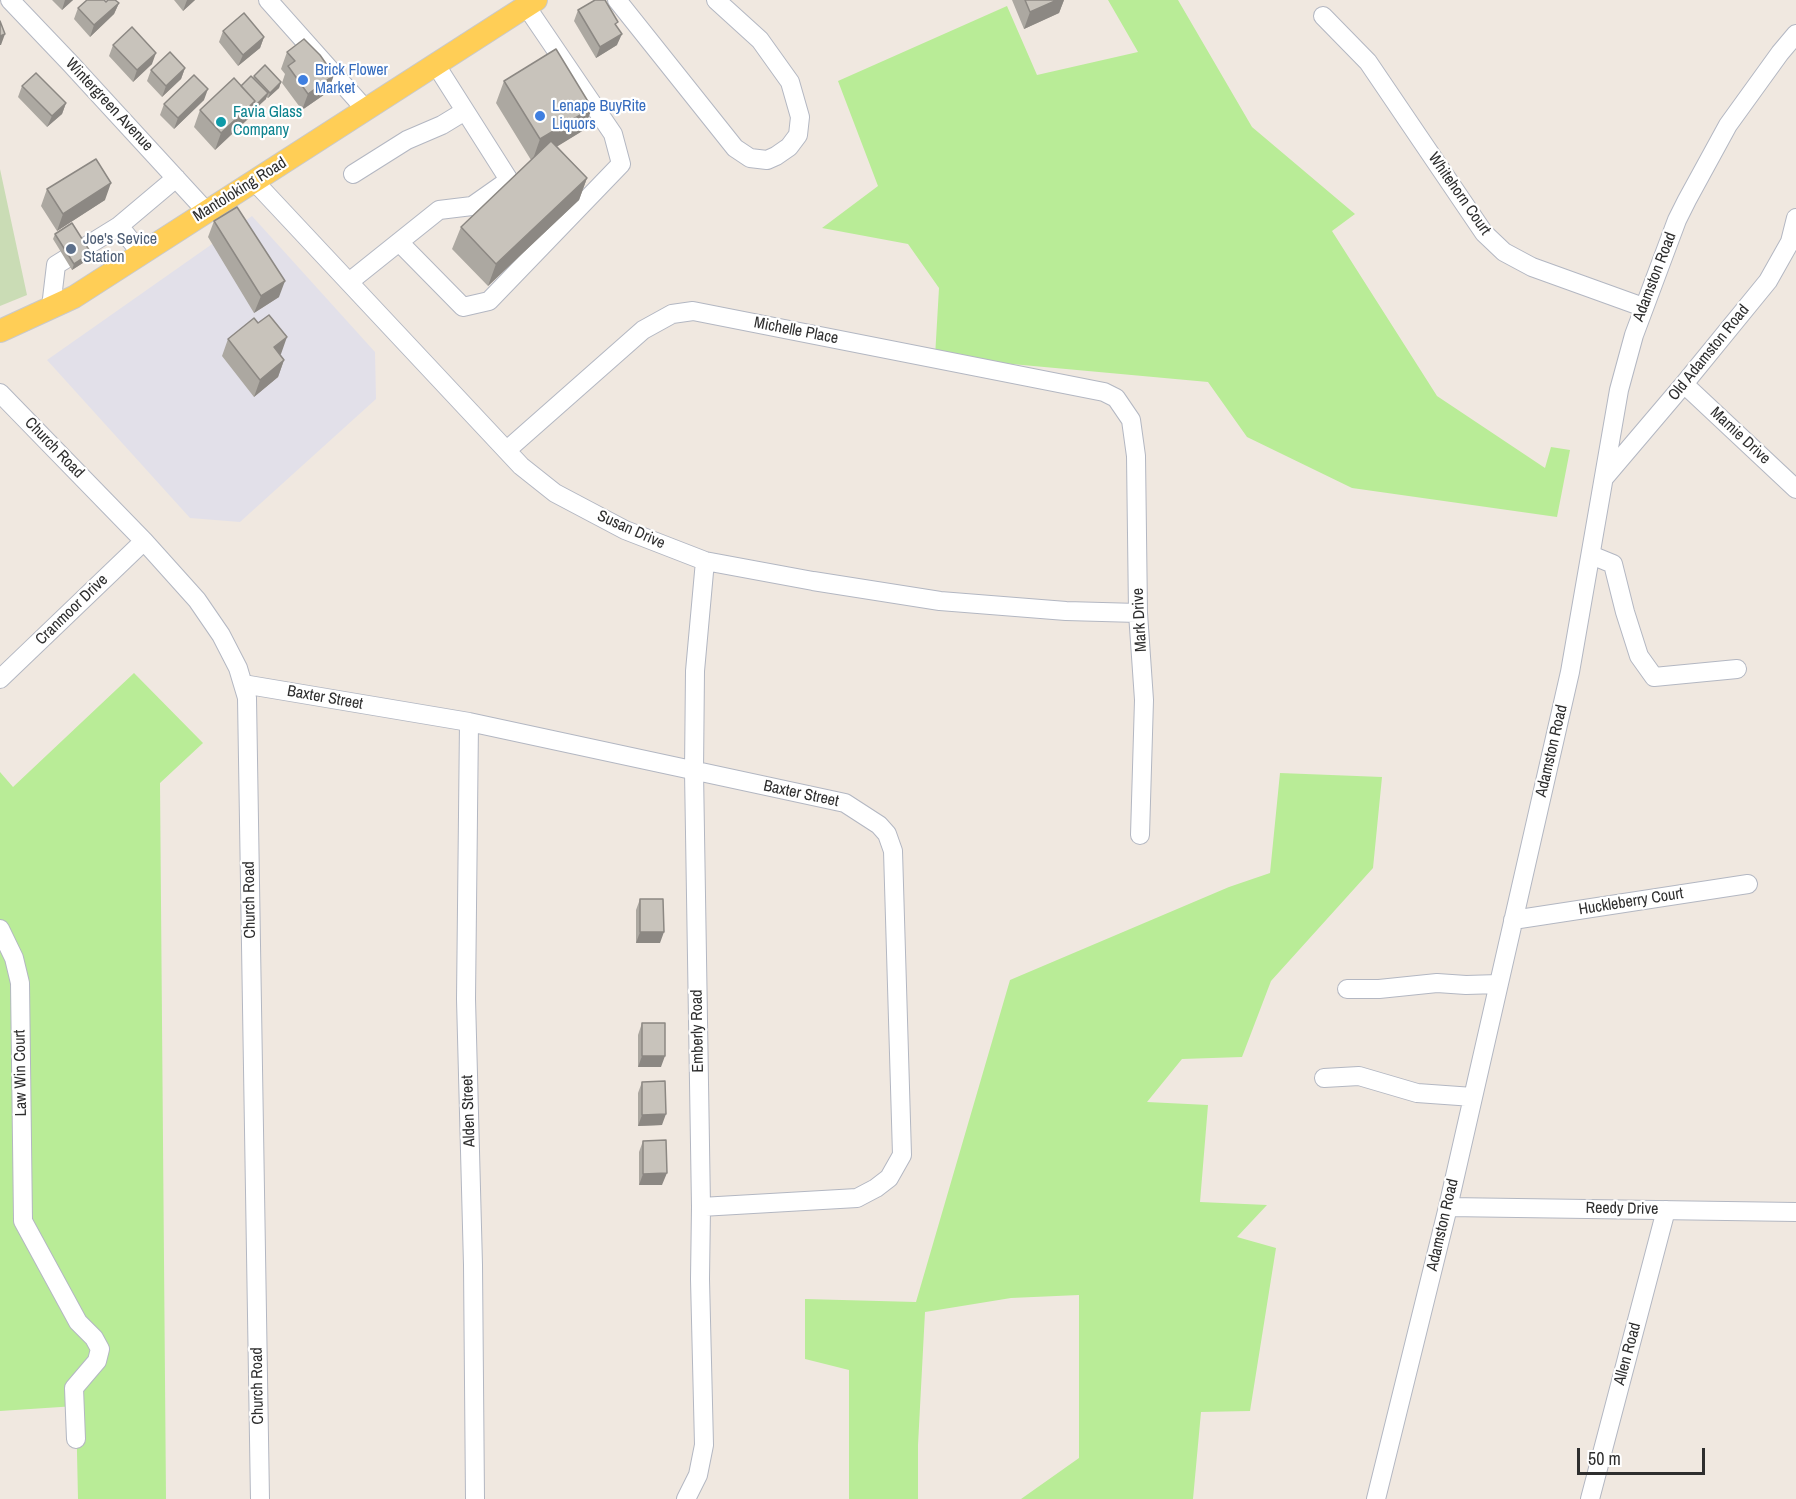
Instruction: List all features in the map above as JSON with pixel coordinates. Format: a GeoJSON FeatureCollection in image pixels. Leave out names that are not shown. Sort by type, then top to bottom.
{"type":"FeatureCollection","features":[{"type":"Feature","properties":{"kind":"main road","name":"Mantoloking Road"},"geometry":{"type":"LineString","coordinates":[[0,331],[74,297],[531,3]]}},
{"type":"Feature","properties":{"kind":"street","name":"Wintergreen Avenue"},"geometry":{"type":"LineString","coordinates":[[10,0],[206,211]]}},
{"type":"Feature","properties":{"kind":"street"},"geometry":{"type":"LineString","coordinates":[[268,0],[366,110]]}},
{"type":"Feature","properties":{"kind":"street"},"geometry":{"type":"LineString","coordinates":[[617,0],[735,148],[750,158],[767,160],[789,147],[798,135],[800,117],[790,82],[760,40],[716,0]]}},
{"type":"Feature","properties":{"kind":"street"},"geometry":{"type":"LineString","coordinates":[[399,242],[463,307],[489,301],[621,164],[613,134],[557,51],[531,3]]}},
{"type":"Feature","properties":{"kind":"street","name":"Whitehorn Court"},"geometry":{"type":"LineString","coordinates":[[1323,16],[1368,62],[1484,232],[1504,252],[1532,267],[1643,307]]}},
{"type":"Feature","properties":{"kind":"street","name":"Adamston Road"},"geometry":{"type":"LineString","coordinates":[[1376,1499],[1448,1207],[1570,672],[1619,390],[1634,335],[1677,220],[1728,125],[1796,34]]}},
{"type":"Feature","properties":{"kind":"street"},"geometry":{"type":"LineString","coordinates":[[349,282],[439,210],[472,206],[509,180],[436,65]]}},
{"type":"Feature","properties":{"kind":"street"},"geometry":{"type":"LineString","coordinates":[[353,174],[407,140],[442,125],[465,111]]}},
{"type":"Feature","properties":{"kind":"street"},"geometry":{"type":"LineString","coordinates":[[51,307],[56,266],[119,225],[176,178]]}},
{"type":"Feature","properties":{"kind":"street","name":"Susan Drive"},"geometry":{"type":"LineString","coordinates":[[255,182],[522,466],[555,493],[625,530],[705,561],[813,581],[940,601],[1066,611],[1138,613]]}},
{"type":"Feature","properties":{"kind":"street","name":"Old Adamston Road"},"geometry":{"type":"LineString","coordinates":[[1604,478],[1768,280],[1790,242],[1796,218]]}},
{"type":"Feature","properties":{"kind":"street"},"geometry":{"type":"LineString","coordinates":[[119,225],[141,253]]}},
{"type":"Feature","properties":{"kind":"street","name":"Michelle Place"},"geometry":{"type":"LineString","coordinates":[[507,450],[643,330],[672,314],[693,311],[1104,392],[1116,398],[1123,408]]}},
{"type":"Feature","properties":{"kind":"street","name":"Mamie Drive"},"geometry":{"type":"LineString","coordinates":[[1684,384],[1796,489]]}},
{"type":"Feature","properties":{"kind":"street","name":"Church Road"},"geometry":{"type":"LineString","coordinates":[[0,393],[144,541],[197,600],[215,626],[238,668],[247,698],[260,1499]]}},
{"type":"Feature","properties":{"kind":"street","name":"Mark Drive"},"geometry":{"type":"LineString","coordinates":[[1123,408],[1131,420],[1136,456],[1138,613],[1144,700],[1140,835]]}},
{"type":"Feature","properties":{"kind":"street","name":"Cranmoor Drive"},"geometry":{"type":"LineString","coordinates":[[0,680],[144,541]]}},
{"type":"Feature","properties":{"kind":"street"},"geometry":{"type":"LineString","coordinates":[[1591,555],[1613,564],[1625,612],[1640,656],[1654,677],[1737,669]]}},
{"type":"Feature","properties":{"kind":"street","name":"Emberly Road"},"geometry":{"type":"LineString","coordinates":[[686,1499],[698,1476],[704,1445],[694,771],[695,671],[705,561]]}},
{"type":"Feature","properties":{"kind":"street","name":"Baxter Street"},"geometry":{"type":"LineString","coordinates":[[243,684],[470,722],[845,803],[879,825],[887,834],[893,851],[902,1155],[889,1178],[857,1198],[701,1207]]}},
{"type":"Feature","properties":{"kind":"street","name":"Alden Street"},"geometry":{"type":"LineString","coordinates":[[470,722],[466,999],[473,1265],[475,1499]]}},
{"type":"Feature","properties":{"kind":"street","name":"Huckleberry Court"},"geometry":{"type":"LineString","coordinates":[[1513,920],[1748,884]]}},
{"type":"Feature","properties":{"kind":"street","name":"Law Win Court"},"geometry":{"type":"LineString","coordinates":[[0,929],[14,958],[20,983],[23,1221],[78,1322],[94,1338],[100,1349],[97,1361],[74,1388],[76,1439]]}},
{"type":"Feature","properties":{"kind":"street"},"geometry":{"type":"LineString","coordinates":[[1347,989],[1379,990],[1437,983],[1467,986],[1499,984]]}},
{"type":"Feature","properties":{"kind":"street"},"geometry":{"type":"LineString","coordinates":[[1324,1078],[1359,1076],[1417,1093],[1473,1097]]}},
{"type":"Feature","properties":{"kind":"street","name":"Reedy Drive"},"geometry":{"type":"LineString","coordinates":[[1448,1207],[1796,1212]]}},
{"type":"Feature","properties":{"kind":"street","name":"Allen Road"},"geometry":{"type":"LineString","coordinates":[[1590,1499],[1665,1210]]}},
{"type":"Feature","properties":{"kind":"shaded area"},"geometry":{"type":"Polygon","coordinates":[[[252,216],[375,352],[376,399],[240,522],[190,518],[47,360],[252,216]]]}},
{"type":"Feature","properties":{"kind":"green space"},"geometry":{"type":"Polygon","coordinates":[[[1108,0],[1178,0],[1252,127],[1355,214],[1332,231],[1437,396],[1545,468],[1551,447],[1570,450],[1557,517],[1352,488],[1247,437],[1208,382],[935,357],[939,288],[908,244],[822,228],[878,186],[838,81],[1007,6],[1037,75],[1138,52],[1108,0]]]}},
{"type":"Feature","properties":{"kind":"green space"},"geometry":{"type":"Polygon","coordinates":[[[0,169],[27,295],[0,306],[0,169]]]}},
{"type":"Feature","properties":{"kind":"green space"},"geometry":{"type":"Polygon","coordinates":[[[134,673],[203,743],[160,783],[166,1499],[78,1499],[76,1406],[0,1411],[0,772],[13,787],[134,673]]]}},
{"type":"Feature","properties":{"kind":"green space"},"geometry":{"type":"Polygon","coordinates":[[[1280,773],[1382,777],[1373,868],[1271,981],[1242,1057],[1182,1059],[1147,1102],[1208,1105],[1200,1202],[1267,1205],[1237,1237],[1276,1248],[1250,1411],[1201,1412],[1193,1499],[1021,1499],[1079,1458],[1079,1295],[1011,1298],[925,1312],[918,1445],[918,1499],[849,1499],[849,1370],[805,1359],[805,1299],[916,1302],[1010,980],[1229,887],[1270,873],[1280,773]]]}},
{"type":"Feature","properties":{"kind":"building"},"geometry":{"type":"Polygon","coordinates":[[[87,0],[106,2],[115,0],[119,3],[94,25],[78,8],[87,0]]]}},
{"type":"Feature","properties":{"kind":"building"},"geometry":{"type":"Polygon","coordinates":[[[595,0],[605,0],[622,34],[600,47],[578,10],[595,0]]]}},
{"type":"Feature","properties":{"kind":"building"},"geometry":{"type":"Polygon","coordinates":[[[1025,0],[1057,0],[1030,12],[1025,0]]]}},
{"type":"Feature","properties":{"kind":"building"},"geometry":{"type":"Polygon","coordinates":[[[244,13],[264,37],[243,55],[223,31],[244,13]]]}},
{"type":"Feature","properties":{"kind":"building"},"geometry":{"type":"Polygon","coordinates":[[[0,21],[5,34],[0,36],[0,21]]]}},
{"type":"Feature","properties":{"kind":"building"},"geometry":{"type":"Polygon","coordinates":[[[132,27],[156,53],[137,70],[113,45],[132,27]]]}},
{"type":"Feature","properties":{"kind":"building"},"geometry":{"type":"Polygon","coordinates":[[[304,39],[320,55],[334,75],[308,94],[288,66],[295,61],[287,52],[304,39]]]}},
{"type":"Feature","properties":{"kind":"building"},"geometry":{"type":"Polygon","coordinates":[[[556,49],[592,108],[540,139],[504,81],[556,49]]]}},
{"type":"Feature","properties":{"kind":"building"},"geometry":{"type":"Polygon","coordinates":[[[170,52],[185,68],[166,86],[151,70],[170,52]]]}},
{"type":"Feature","properties":{"kind":"building"},"geometry":{"type":"Polygon","coordinates":[[[265,65],[281,82],[270,93],[254,76],[265,65]]]}},
{"type":"Feature","properties":{"kind":"building"},"geometry":{"type":"Polygon","coordinates":[[[36,73],[66,103],[52,116],[22,86],[36,73]]]}},
{"type":"Feature","properties":{"kind":"building"},"geometry":{"type":"Polygon","coordinates":[[[194,75],[208,89],[178,118],[164,104],[194,75]]]}},
{"type":"Feature","properties":{"kind":"building"},"geometry":{"type":"Polygon","coordinates":[[[251,76],[268,93],[256,105],[241,86],[251,76]]]}},
{"type":"Feature","properties":{"kind":"building"},"geometry":{"type":"Polygon","coordinates":[[[234,78],[255,101],[221,133],[200,110],[234,78]]]}},
{"type":"Feature","properties":{"kind":"building"},"geometry":{"type":"Polygon","coordinates":[[[551,141],[587,178],[496,264],[461,227],[551,141]]]}},
{"type":"Feature","properties":{"kind":"building"},"geometry":{"type":"Polygon","coordinates":[[[96,159],[111,183],[63,214],[47,189],[96,159]]]}},
{"type":"Feature","properties":{"kind":"building"},"geometry":{"type":"Polygon","coordinates":[[[237,207],[285,281],[261,296],[214,221],[237,207]]]}},
{"type":"Feature","properties":{"kind":"building","name":"Joe's Sevice Station"},"geometry":{"type":"Polygon","coordinates":[[[72,223],[91,253],[74,264],[55,234],[72,223]]]}},
{"type":"Feature","properties":{"kind":"building"},"geometry":{"type":"Polygon","coordinates":[[[269,315],[287,337],[274,347],[284,360],[260,380],[228,339],[254,318],[258,323],[269,315]]]}},
{"type":"Feature","properties":{"kind":"building"},"geometry":{"type":"Polygon","coordinates":[[[640,899],[663,899],[664,932],[640,932],[640,899]]]}},
{"type":"Feature","properties":{"kind":"building"},"geometry":{"type":"Polygon","coordinates":[[[642,1023],[665,1023],[665,1056],[642,1056],[642,1023]]]}},
{"type":"Feature","properties":{"kind":"building"},"geometry":{"type":"Polygon","coordinates":[[[665,1081],[666,1114],[642,1115],[642,1082],[665,1081]]]}},
{"type":"Feature","properties":{"kind":"building"},"geometry":{"type":"Polygon","coordinates":[[[666,1140],[667,1173],[643,1174],[643,1141],[666,1140]]]}},
{"type":"Feature","properties":{"kind":"place","name":"Brick Flower Market"},"geometry":{"type":"Point","coordinates":[303,80]}},
{"type":"Feature","properties":{"kind":"place","name":"Lenape BuyRite Liquors"},"geometry":{"type":"Point","coordinates":[540,116]}},
{"type":"Feature","properties":{"kind":"place","name":"Favia Glass Company"},"geometry":{"type":"Point","coordinates":[221,122]}},
{"type":"Feature","properties":{"kind":"place","name":"Joe's Sevice Station"},"geometry":{"type":"Point","coordinates":[71,249]}}]}
